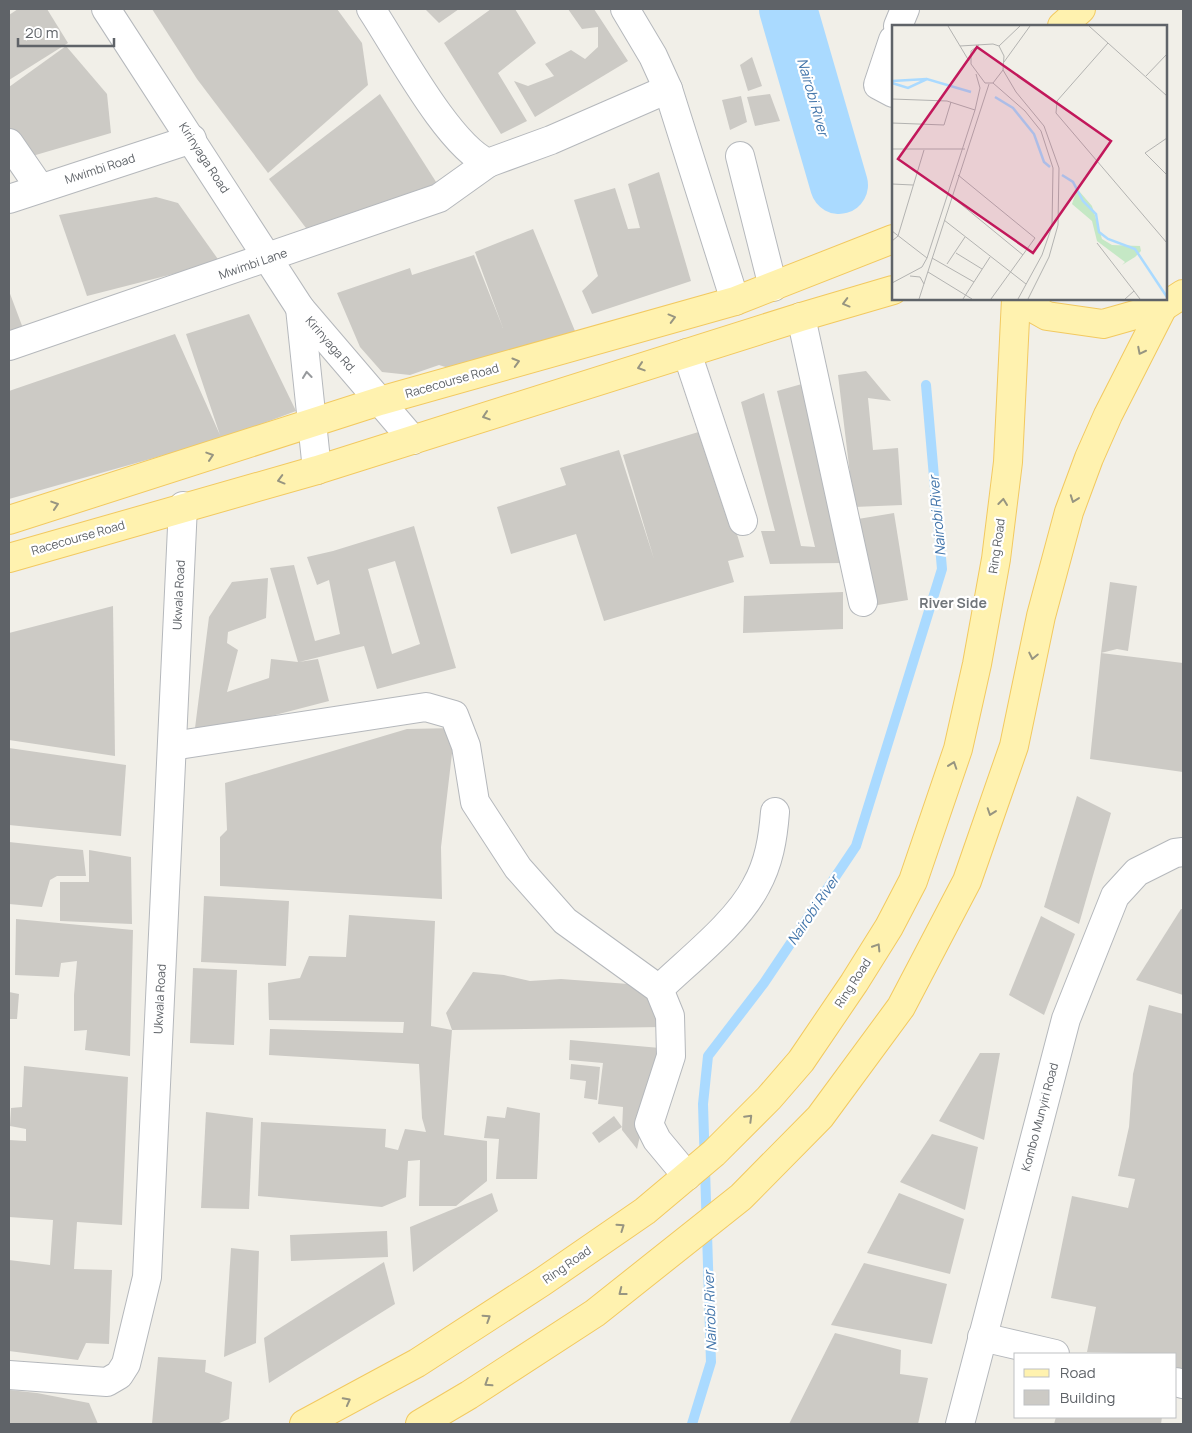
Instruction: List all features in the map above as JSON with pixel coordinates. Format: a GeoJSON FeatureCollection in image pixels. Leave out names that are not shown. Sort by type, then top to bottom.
{"type":"FeatureCollection","features":[{"type":"Feature","properties":{"kind":"main road"},"geometry":{"type":"LineString","coordinates":[[1052,25],[1058,9]]}},
{"type":"Feature","properties":{"kind":"main road"},"geometry":{"type":"LineString","coordinates":[[1063,25],[1081,9]]}},
{"type":"Feature","properties":{"kind":"main road","name":"Racecourse Road"},"geometry":{"type":"LineString","coordinates":[[9,520],[380,402],[735,301],[892,239]]}},
{"type":"Feature","properties":{"kind":"main road","name":"Racecourse Road"},"geometry":{"type":"LineString","coordinates":[[9,558],[183,506],[317,470],[800,316],[892,290]]}},
{"type":"Feature","properties":{"kind":"main road","name":"Ring Road"},"geometry":{"type":"LineString","coordinates":[[304,1424],[417,1363],[526,1293],[645,1211],[714,1153],[769,1098],[801,1061],[889,927],[913,881],[958,749],[977,664],[996,559],[1008,462],[1017,300]]}},
{"type":"Feature","properties":{"kind":"main road"},"geometry":{"type":"LineString","coordinates":[[1019,300],[1048,316],[1103,324],[1173,301]]}},
{"type":"Feature","properties":{"kind":"main road"},"geometry":{"type":"LineString","coordinates":[[420,1424],[469,1395],[595,1313],[741,1198],[820,1117],[902,1008],[967,881],[1014,746],[1041,616],[1069,512],[1089,458],[1108,415],[1173,301]]}},
{"type":"Feature","properties":{"kind":"street","name":"Kirinyaga Road"},"geometry":{"type":"LineString","coordinates":[[106,9],[300,308]]}},
{"type":"Feature","properties":{"kind":"street"},"geometry":{"type":"LineString","coordinates":[[371,9],[461,144],[476,157],[488,163]]}},
{"type":"Feature","properties":{"kind":"street"},"geometry":{"type":"LineString","coordinates":[[625,9],[653,56],[668,89],[735,301]]}},
{"type":"Feature","properties":{"kind":"street"},"geometry":{"type":"LineString","coordinates":[[898,25],[905,9]]}},
{"type":"Feature","properties":{"kind":"street"},"geometry":{"type":"LineString","coordinates":[[892,43],[878,85],[892,92]]}},
{"type":"Feature","properties":{"kind":"street","name":"Mwimbi Lane"},"geometry":{"type":"LineString","coordinates":[[9,346],[268,259],[439,198],[488,163],[550,140],[668,89]]}},
{"type":"Feature","properties":{"kind":"street","name":"Mwimbi Road"},"geometry":{"type":"LineString","coordinates":[[9,199],[192,139]]}},
{"type":"Feature","properties":{"kind":"street"},"geometry":{"type":"LineString","coordinates":[[9,143],[40,188]]}},
{"type":"Feature","properties":{"kind":"street"},"geometry":{"type":"LineString","coordinates":[[740,156],[773,287]]}},
{"type":"Feature","properties":{"kind":"street","name":"Kirinyaga Rd."},"geometry":{"type":"LineString","coordinates":[[300,308],[413,440]]}},
{"type":"Feature","properties":{"kind":"street","name":"Kirinyaga Rd."},"geometry":{"type":"LineString","coordinates":[[300,308],[317,470]]}},
{"type":"Feature","properties":{"kind":"street"},"geometry":{"type":"LineString","coordinates":[[800,316],[863,602]]}},
{"type":"Feature","properties":{"kind":"street"},"geometry":{"type":"LineString","coordinates":[[687,353],[743,521]]}},
{"type":"Feature","properties":{"kind":"street","name":"Ukwala Road"},"geometry":{"type":"LineString","coordinates":[[9,1375],[107,1382],[119,1375],[126,1364],[147,1277],[183,506]]}},
{"type":"Feature","properties":{"kind":"street"},"geometry":{"type":"LineString","coordinates":[[172,746],[426,707],[454,715],[466,746],[475,802],[518,868],[565,920],[659,989],[670,1016],[671,1056],[649,1124],[657,1140],[688,1175]]}},
{"type":"Feature","properties":{"kind":"street"},"geometry":{"type":"LineString","coordinates":[[659,989],[738,913],[756,886],[769,855],[775,812]]}},
{"type":"Feature","properties":{"kind":"street","name":"Kombo Munyiri Road"},"geometry":{"type":"LineString","coordinates":[[960,1424],[1066,1020],[1115,896],[1137,872],[1174,854],[1183,852]]}},
{"type":"Feature","properties":{"kind":"street"},"geometry":{"type":"LineString","coordinates":[[982,1337],[1051,1353]]}},
{"type":"Feature","properties":{"kind":"building"},"geometry":{"type":"Polygon","coordinates":[[[18,9],[47,9],[68,43],[9,80],[9,15],[18,9]]]}},
{"type":"Feature","properties":{"kind":"building"},"geometry":{"type":"Polygon","coordinates":[[[152,9],[337,9],[362,43],[368,85],[268,173],[197,79],[152,9]]]}},
{"type":"Feature","properties":{"kind":"building"},"geometry":{"type":"Polygon","coordinates":[[[425,9],[459,9],[439,23],[425,9]]]}},
{"type":"Feature","properties":{"kind":"building"},"geometry":{"type":"Polygon","coordinates":[[[491,9],[515,9],[536,43],[498,73],[527,121],[501,134],[444,43],[491,9]]]}},
{"type":"Feature","properties":{"kind":"building"},"geometry":{"type":"Polygon","coordinates":[[[568,9],[594,9],[628,61],[535,117],[514,81],[528,86],[554,76],[545,64],[571,50],[585,59],[598,47],[598,27],[582,29],[568,9]]]}},
{"type":"Feature","properties":{"kind":"building"},"geometry":{"type":"Polygon","coordinates":[[[66,46],[107,94],[111,133],[22,159],[9,135],[9,87],[66,46]]]}},
{"type":"Feature","properties":{"kind":"building"},"geometry":{"type":"Polygon","coordinates":[[[752,57],[762,86],[748,91],[740,65],[752,57]]]}},
{"type":"Feature","properties":{"kind":"building"},"geometry":{"type":"Polygon","coordinates":[[[380,94],[438,185],[309,232],[269,179],[380,94]]]}},
{"type":"Feature","properties":{"kind":"building"},"geometry":{"type":"Polygon","coordinates":[[[770,94],[780,121],[755,126],[747,97],[770,94]]]}},
{"type":"Feature","properties":{"kind":"building"},"geometry":{"type":"Polygon","coordinates":[[[741,96],[747,122],[730,130],[722,100],[741,96]]]}},
{"type":"Feature","properties":{"kind":"building"},"geometry":{"type":"Polygon","coordinates":[[[659,172],[691,281],[592,314],[582,291],[598,276],[574,200],[615,188],[628,229],[640,228],[628,184],[659,172]]]}},
{"type":"Feature","properties":{"kind":"building"},"geometry":{"type":"Polygon","coordinates":[[[156,197],[178,203],[220,262],[87,296],[59,215],[156,197]]]}},
{"type":"Feature","properties":{"kind":"building"},"geometry":{"type":"Polygon","coordinates":[[[533,229],[575,331],[558,348],[468,374],[439,365],[410,375],[382,372],[360,347],[337,293],[410,268],[412,275],[474,255],[503,328],[475,252],[533,229]]]}},
{"type":"Feature","properties":{"kind":"building"},"geometry":{"type":"Polygon","coordinates":[[[9,291],[24,331],[9,337],[9,291]]]}},
{"type":"Feature","properties":{"kind":"building"},"geometry":{"type":"Polygon","coordinates":[[[249,314],[296,411],[221,439],[9,499],[9,391],[175,334],[220,435],[186,334],[249,314]]]}},
{"type":"Feature","properties":{"kind":"building"},"geometry":{"type":"Polygon","coordinates":[[[866,371],[891,401],[868,398],[873,450],[898,448],[902,505],[854,507],[838,375],[866,371]]]}},
{"type":"Feature","properties":{"kind":"building"},"geometry":{"type":"Polygon","coordinates":[[[809,382],[842,563],[770,564],[761,531],[775,531],[741,402],[764,393],[801,546],[815,547],[777,391],[809,382]]]}},
{"type":"Feature","properties":{"kind":"building"},"geometry":{"type":"Polygon","coordinates":[[[705,430],[744,557],[728,561],[734,582],[604,621],[576,534],[511,554],[497,507],[566,485],[560,468],[619,450],[654,559],[623,455],[705,430]]]}},
{"type":"Feature","properties":{"kind":"building"},"geometry":{"type":"Polygon","coordinates":[[[894,513],[908,600],[872,606],[858,519],[894,513]]]}},
{"type":"Feature","properties":{"kind":"building"},"geometry":{"type":"Polygon","coordinates":[[[414,526],[456,668],[377,689],[364,646],[299,662],[318,659],[329,701],[194,736],[209,617],[232,582],[268,578],[266,618],[228,632],[227,643],[238,650],[227,692],[269,678],[271,659],[298,662],[270,568],[294,565],[315,641],[340,634],[329,580],[317,585],[307,557],[414,526]],[[395,561],[368,569],[392,654],[420,644],[395,561]]]}},
{"type":"Feature","properties":{"kind":"building"},"geometry":{"type":"Polygon","coordinates":[[[1110,582],[1137,586],[1128,651],[1117,649],[1101,653],[1110,582]]]}},
{"type":"Feature","properties":{"kind":"building"},"geometry":{"type":"Polygon","coordinates":[[[843,592],[843,629],[743,633],[744,596],[843,592]]]}},
{"type":"Feature","properties":{"kind":"building"},"geometry":{"type":"Polygon","coordinates":[[[113,606],[115,756],[9,740],[9,633],[113,606]]]}},
{"type":"Feature","properties":{"kind":"building"},"geometry":{"type":"Polygon","coordinates":[[[1101,653],[1183,663],[1183,772],[1090,759],[1101,653]]]}},
{"type":"Feature","properties":{"kind":"building"},"geometry":{"type":"Polygon","coordinates":[[[455,728],[441,847],[442,899],[220,886],[220,837],[227,830],[225,783],[407,729],[455,728]]]}},
{"type":"Feature","properties":{"kind":"building"},"geometry":{"type":"Polygon","coordinates":[[[9,748],[126,765],[121,836],[9,825],[9,748]]]}},
{"type":"Feature","properties":{"kind":"building"},"geometry":{"type":"Polygon","coordinates":[[[1077,796],[1111,813],[1079,924],[1044,907],[1077,796]]]}},
{"type":"Feature","properties":{"kind":"building"},"geometry":{"type":"Polygon","coordinates":[[[9,842],[83,850],[86,876],[57,876],[50,880],[42,907],[9,904],[9,842]]]}},
{"type":"Feature","properties":{"kind":"building"},"geometry":{"type":"Polygon","coordinates":[[[89,850],[131,857],[132,924],[60,921],[60,882],[89,882],[89,850]]]}},
{"type":"Feature","properties":{"kind":"building"},"geometry":{"type":"Polygon","coordinates":[[[204,896],[289,901],[286,966],[201,962],[204,896]]]}},
{"type":"Feature","properties":{"kind":"building"},"geometry":{"type":"Polygon","coordinates":[[[1181,909],[1183,909],[1183,995],[1136,980],[1181,909]]]}},
{"type":"Feature","properties":{"kind":"building"},"geometry":{"type":"Polygon","coordinates":[[[349,915],[435,921],[431,1026],[452,1030],[444,1135],[487,1141],[487,1181],[456,1206],[419,1206],[420,1160],[408,1161],[406,1197],[382,1207],[258,1196],[261,1122],[386,1129],[385,1147],[398,1150],[405,1129],[426,1132],[422,1118],[419,1064],[269,1055],[270,1029],[403,1033],[404,1022],[269,1020],[268,983],[300,978],[309,956],[346,957],[349,915]]]}},
{"type":"Feature","properties":{"kind":"building"},"geometry":{"type":"Polygon","coordinates":[[[1041,916],[1075,934],[1044,1015],[1009,995],[1041,916]]]}},
{"type":"Feature","properties":{"kind":"building"},"geometry":{"type":"Polygon","coordinates":[[[16,919],[133,930],[130,1056],[85,1050],[87,1030],[74,1031],[74,995],[77,961],[61,963],[59,977],[15,975],[16,919]]]}},
{"type":"Feature","properties":{"kind":"building"},"geometry":{"type":"Polygon","coordinates":[[[193,968],[237,970],[234,1045],[190,1043],[193,968]]]}},
{"type":"Feature","properties":{"kind":"building"},"geometry":{"type":"Polygon","coordinates":[[[473,972],[504,975],[530,981],[561,979],[642,985],[663,1027],[452,1030],[446,1013],[473,972]]]}},
{"type":"Feature","properties":{"kind":"building"},"geometry":{"type":"Polygon","coordinates":[[[9,992],[19,994],[17,1019],[9,1019],[9,992]]]}},
{"type":"Feature","properties":{"kind":"building"},"geometry":{"type":"Polygon","coordinates":[[[1149,1005],[1183,1014],[1183,1373],[1177,1371],[1177,1353],[1087,1352],[1096,1307],[1051,1298],[1072,1196],[1128,1208],[1135,1179],[1118,1176],[1129,1127],[1133,1074],[1149,1005]]]}},
{"type":"Feature","properties":{"kind":"building"},"geometry":{"type":"Polygon","coordinates":[[[570,1040],[660,1048],[637,1149],[622,1130],[623,1107],[598,1104],[603,1063],[569,1060],[570,1040]]]}},
{"type":"Feature","properties":{"kind":"building"},"geometry":{"type":"Polygon","coordinates":[[[980,1053],[1000,1053],[984,1140],[939,1121],[980,1053]]]}},
{"type":"Feature","properties":{"kind":"building"},"geometry":{"type":"Polygon","coordinates":[[[571,1064],[600,1067],[597,1100],[584,1098],[586,1081],[570,1079],[571,1064]]]}},
{"type":"Feature","properties":{"kind":"building"},"geometry":{"type":"Polygon","coordinates":[[[24,1066],[128,1077],[122,1225],[77,1222],[74,1269],[112,1270],[109,1344],[86,1343],[78,1360],[9,1351],[9,1260],[50,1265],[53,1220],[9,1217],[9,1140],[26,1141],[26,1129],[10,1126],[11,1108],[22,1107],[24,1066]]]}},
{"type":"Feature","properties":{"kind":"building"},"geometry":{"type":"Polygon","coordinates":[[[507,1107],[540,1113],[537,1179],[496,1179],[499,1139],[484,1138],[487,1116],[505,1118],[507,1107]]]}},
{"type":"Feature","properties":{"kind":"building"},"geometry":{"type":"Polygon","coordinates":[[[206,1112],[253,1118],[249,1209],[201,1208],[206,1112]]]}},
{"type":"Feature","properties":{"kind":"building"},"geometry":{"type":"Polygon","coordinates":[[[614,1116],[622,1127],[599,1143],[592,1133],[614,1116]]]}},
{"type":"Feature","properties":{"kind":"building"},"geometry":{"type":"Polygon","coordinates":[[[932,1134],[978,1147],[965,1210],[900,1182],[932,1134]]]}},
{"type":"Feature","properties":{"kind":"building"},"geometry":{"type":"Polygon","coordinates":[[[492,1193],[498,1211],[413,1272],[410,1227],[492,1193]]]}},
{"type":"Feature","properties":{"kind":"building"},"geometry":{"type":"Polygon","coordinates":[[[899,1193],[964,1219],[950,1274],[867,1253],[899,1193]]]}},
{"type":"Feature","properties":{"kind":"building"},"geometry":{"type":"Polygon","coordinates":[[[387,1231],[388,1257],[291,1261],[290,1235],[387,1231]]]}},
{"type":"Feature","properties":{"kind":"building"},"geometry":{"type":"Polygon","coordinates":[[[231,1248],[259,1251],[256,1343],[224,1357],[231,1248]]]}},
{"type":"Feature","properties":{"kind":"building"},"geometry":{"type":"Polygon","coordinates":[[[384,1262],[395,1304],[269,1383],[264,1338],[384,1262]]]}},
{"type":"Feature","properties":{"kind":"building"},"geometry":{"type":"Polygon","coordinates":[[[864,1263],[947,1284],[932,1344],[831,1325],[864,1263]]]}},
{"type":"Feature","properties":{"kind":"building"},"geometry":{"type":"Polygon","coordinates":[[[835,1333],[901,1350],[900,1374],[928,1378],[918,1424],[789,1424],[835,1333]]]}},
{"type":"Feature","properties":{"kind":"building"},"geometry":{"type":"Polygon","coordinates":[[[158,1357],[206,1360],[205,1372],[232,1382],[229,1419],[217,1424],[152,1424],[158,1357]]]}},
{"type":"Feature","properties":{"kind":"building"},"geometry":{"type":"Polygon","coordinates":[[[9,1390],[37,1393],[89,1403],[98,1424],[9,1424],[9,1390]]]}},
{"type":"Feature","properties":{"kind":"building"},"geometry":{"type":"Polygon","coordinates":[[[1056,1418],[1162,1418],[1161,1424],[1054,1424],[1056,1418]]]}},
{"type":"Feature","properties":{"kind":"waterway","name":"Nairobi River"},"geometry":{"type":"LineString","coordinates":[[788,9],[839,185]]}},
{"type":"Feature","properties":{"kind":"waterway","name":"Nairobi River"},"geometry":{"type":"LineString","coordinates":[[692,1424],[711,1362],[703,1104],[708,1056],[764,983],[856,846],[942,569],[926,385]]}},
{"type":"Feature","properties":{"kind":"district","name":"River Side"},"geometry":{"type":"Point","coordinates":[953,603]}}]}
